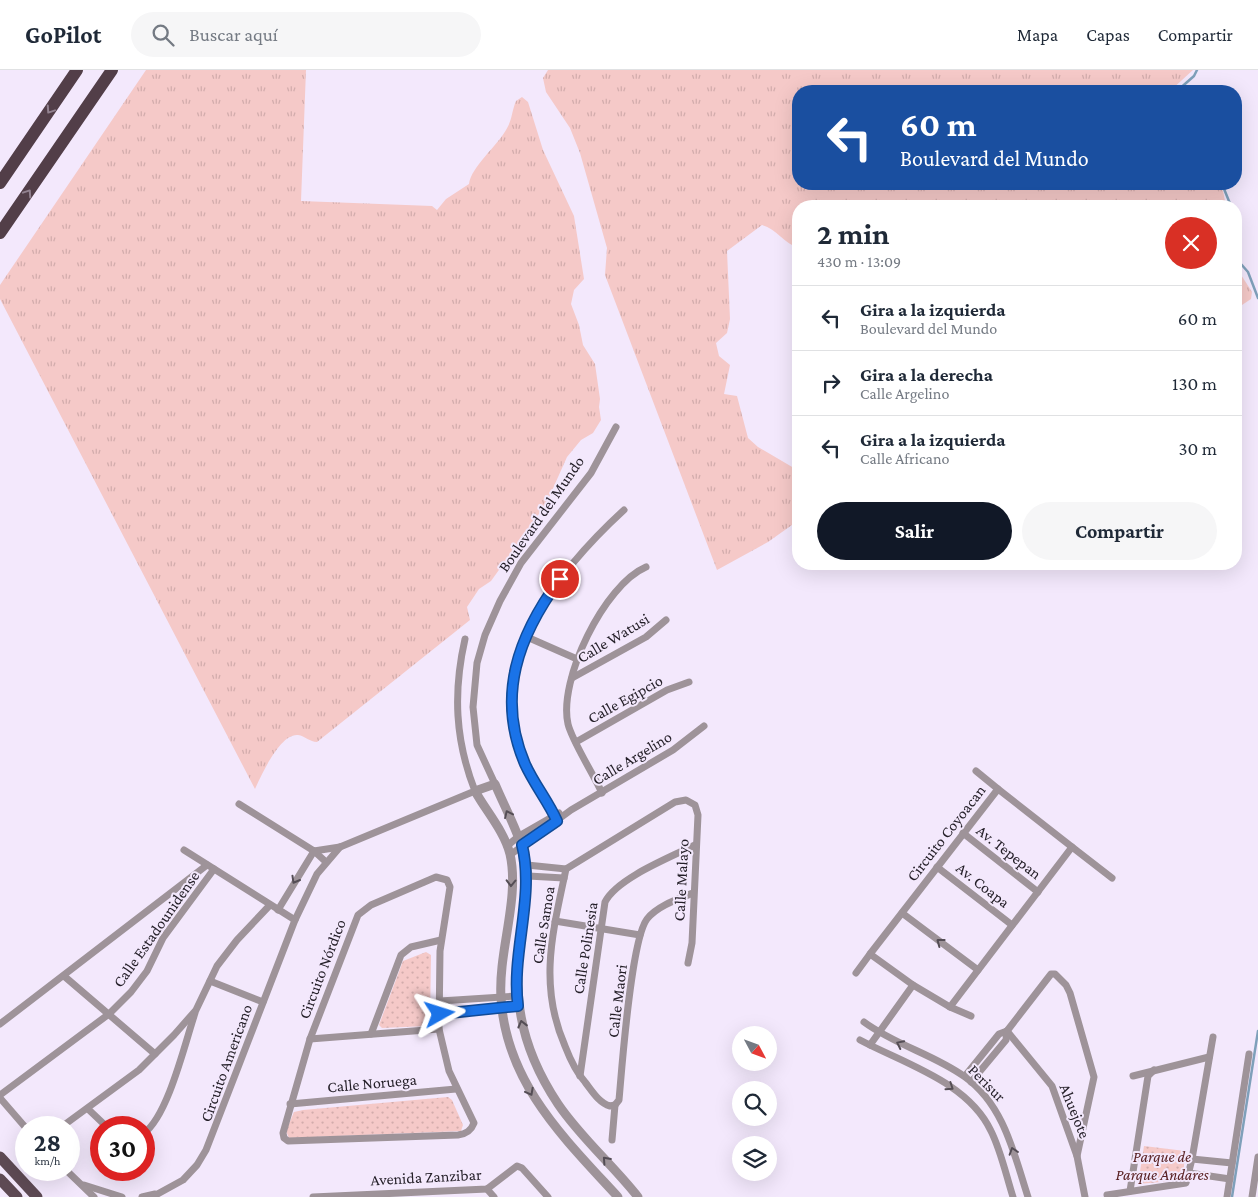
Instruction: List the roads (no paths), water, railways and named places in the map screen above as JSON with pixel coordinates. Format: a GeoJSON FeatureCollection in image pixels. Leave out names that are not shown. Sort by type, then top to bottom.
{"type":"FeatureCollection","features":[{"type":"Feature","properties":{"kind":"highway"},"geometry":{"type":"LineString","coordinates":[[0,183],[77,70]]}},
{"type":"Feature","properties":{"kind":"highway"},"geometry":{"type":"LineString","coordinates":[[0,233],[112,70]]}},
{"type":"Feature","properties":{"kind":"main road"},"geometry":{"type":"LineString","coordinates":[[0,1157],[37,1197]]}},
{"type":"Feature","properties":{"kind":"main road"},"geometry":{"type":"LineString","coordinates":[[0,1179],[17,1197]]}},
{"type":"Feature","properties":{"kind":"street","name":"Boulevard del Mundo"},"geometry":{"type":"LineString","coordinates":[[616,427],[580,489],[521,563],[500,601],[485,635],[477,662],[473,706],[477,745],[521,840],[527,865],[528,876],[517,964],[517,996],[518,1006],[534,1060],[558,1104],[638,1197]]}},
{"type":"Feature","properties":{"kind":"street"},"geometry":{"type":"LineString","coordinates":[[556,817],[526,767],[511,723],[510,700],[513,680],[527,637],[552,590],[568,567],[624,510]]}},
{"type":"Feature","properties":{"kind":"street"},"geometry":{"type":"LineString","coordinates":[[602,793],[568,726],[566,712],[572,678],[577,659],[609,600],[634,572],[646,567]]}},
{"type":"Feature","properties":{"kind":"street","name":"Calle Watusi"},"geometry":{"type":"LineString","coordinates":[[572,678],[646,637],[666,620]]}},
{"type":"Feature","properties":{"kind":"street"},"geometry":{"type":"LineString","coordinates":[[527,637],[577,659]]}},
{"type":"Feature","properties":{"kind":"street"},"geometry":{"type":"LineString","coordinates":[[465,639],[457,686],[457,716],[462,753],[475,791],[509,851],[511,897],[502,948],[501,1002],[515,1059],[540,1109],[618,1197]]}},
{"type":"Feature","properties":{"kind":"street","name":"Calle Egipcio"},"geometry":{"type":"LineString","coordinates":[[576,742],[667,690],[689,682]]}},
{"type":"Feature","properties":{"kind":"street","name":"Calle Argelino"},"geometry":{"type":"LineString","coordinates":[[509,851],[521,840],[556,817],[602,793],[673,750],[704,726]]}},
{"type":"Feature","properties":{"kind":"street"},"geometry":{"type":"LineString","coordinates":[[976,771],[998,789]]}},
{"type":"Feature","properties":{"kind":"street"},"geometry":{"type":"LineString","coordinates":[[278,910],[314,851],[340,847],[495,784]]}},
{"type":"Feature","properties":{"kind":"street","name":"Circuito Coyoacan"},"geometry":{"type":"LineString","coordinates":[[856,973],[998,789],[1112,878]]}},
{"type":"Feature","properties":{"kind":"street","name":"Calle Samoa"},"geometry":{"type":"LineString","coordinates":[[615,1105],[610,1106],[602,1102],[580,1076],[558,1031],[552,1004],[549,961],[566,869],[675,802],[681,800],[690,801]]}},
{"type":"Feature","properties":{"kind":"street","name":"Calle Malayo"},"geometry":{"type":"LineString","coordinates":[[688,963],[692,943],[695,845],[698,815],[695,805],[690,801]]}},
{"type":"Feature","properties":{"kind":"street"},"geometry":{"type":"LineString","coordinates":[[239,804],[314,851],[326,862]]}},
{"type":"Feature","properties":{"kind":"street","name":"Av. Tepepan"},"geometry":{"type":"LineString","coordinates":[[963,834],[1038,892]]}},
{"type":"Feature","properties":{"kind":"street","name":"Calle Polinesia"},"geometry":{"type":"LineString","coordinates":[[580,1076],[601,929],[609,895],[618,887],[695,845]]}},
{"type":"Feature","properties":{"kind":"street","name":"Circuito Americano"},"geometry":{"type":"LineString","coordinates":[[142,1197],[153,1195],[183,1180],[197,1165],[206,1150],[217,1127],[295,920],[312,882],[326,862],[340,847]]}},
{"type":"Feature","properties":{"kind":"street"},"geometry":{"type":"LineString","coordinates":[[950,1007],[1072,847]]}},
{"type":"Feature","properties":{"kind":"street"},"geometry":{"type":"LineString","coordinates":[[184,850],[295,920]]}},
{"type":"Feature","properties":{"kind":"street"},"geometry":{"type":"LineString","coordinates":[[0,1024],[207,865]]}},
{"type":"Feature","properties":{"kind":"street"},"geometry":{"type":"LineString","coordinates":[[527,865],[566,869]]}},
{"type":"Feature","properties":{"kind":"street","name":"Av. Coapa"},"geometry":{"type":"LineString","coordinates":[[938,867],[1012,925]]}},
{"type":"Feature","properties":{"kind":"street","name":"Calle Estadounidense"},"geometry":{"type":"LineString","coordinates":[[0,1097],[109,1014],[131,992],[147,971],[163,938],[214,869]]}},
{"type":"Feature","properties":{"kind":"street"},"geometry":{"type":"LineString","coordinates":[[528,876],[564,878]]}},
{"type":"Feature","properties":{"kind":"street","name":"Circuito Nórdico"},"geometry":{"type":"LineString","coordinates":[[436,877],[443,877],[447,880],[450,887],[441,940],[440,1001],[439,1028],[442,1049],[456,1089],[474,1123],[469,1131],[458,1135],[288,1141],[284,1138],[283,1133],[290,1104],[310,1039],[355,921],[364,908],[436,877]]}},
{"type":"Feature","properties":{"kind":"street","name":"Calle Maori"},"geometry":{"type":"LineString","coordinates":[[612,1140],[615,1105],[619,1100],[630,998],[640,935],[644,924],[653,913],[693,893]]}},
{"type":"Feature","properties":{"kind":"street"},"geometry":{"type":"LineString","coordinates":[[155,1122],[165,1101],[196,1010],[217,966],[237,940],[270,905]]}},
{"type":"Feature","properties":{"kind":"street"},"geometry":{"type":"LineString","coordinates":[[902,913],[978,970]]}},
{"type":"Feature","properties":{"kind":"street"},"geometry":{"type":"LineString","coordinates":[[555,921],[640,935]]}},
{"type":"Feature","properties":{"kind":"street"},"geometry":{"type":"LineString","coordinates":[[371,1034],[401,955],[411,947],[441,940]]}},
{"type":"Feature","properties":{"kind":"street"},"geometry":{"type":"LineString","coordinates":[[870,954],[913,985],[950,1007],[971,1016]]}},
{"type":"Feature","properties":{"kind":"street"},"geometry":{"type":"LineString","coordinates":[[971,1082],[1006,1040],[1007,1031],[1051,974],[1055,974],[1066,985],[1094,1077],[1077,1156],[1085,1197]]}},
{"type":"Feature","properties":{"kind":"street"},"geometry":{"type":"LineString","coordinates":[[64,976],[155,1054]]}},
{"type":"Feature","properties":{"kind":"street"},"geometry":{"type":"LineString","coordinates":[[210,981],[263,1002]]}},
{"type":"Feature","properties":{"kind":"street"},"geometry":{"type":"LineString","coordinates":[[870,1045],[913,985]]}},
{"type":"Feature","properties":{"kind":"street"},"geometry":{"type":"LineString","coordinates":[[440,1014],[501,1002],[517,996]]}},
{"type":"Feature","properties":{"kind":"street"},"geometry":{"type":"LineString","coordinates":[[440,1001],[501,1002],[518,1006]]}},
{"type":"Feature","properties":{"kind":"street"},"geometry":{"type":"LineString","coordinates":[[78,1116],[139,1070],[196,1010]]}},
{"type":"Feature","properties":{"kind":"street","name":"Perisur"},"geometry":{"type":"LineString","coordinates":[[864,1022],[878,1032],[965,1076],[992,1104],[1004,1124],[1028,1197]]}},
{"type":"Feature","properties":{"kind":"street"},"geometry":{"type":"LineString","coordinates":[[310,1039],[439,1028]]}},
{"type":"Feature","properties":{"kind":"street"},"geometry":{"type":"LineString","coordinates":[[965,1076],[999,1034],[1007,1031]]}},
{"type":"Feature","properties":{"kind":"street","name":"Ahuejote"},"geometry":{"type":"LineString","coordinates":[[1007,1031],[1052,1086],[1077,1156]]}},
{"type":"Feature","properties":{"kind":"street"},"geometry":{"type":"LineString","coordinates":[[1107,1195],[1183,1185],[1187,1181],[1213,1037]]}},
{"type":"Feature","properties":{"kind":"street","name":"Perisur"},"geometry":{"type":"LineString","coordinates":[[860,1040],[940,1080],[972,1104],[992,1131],[1013,1197]]}},
{"type":"Feature","properties":{"kind":"street"},"geometry":{"type":"LineString","coordinates":[[1227,1197],[1249,1054]]}},
{"type":"Feature","properties":{"kind":"street"},"geometry":{"type":"LineString","coordinates":[[1133,1076],[1209,1057]]}},
{"type":"Feature","properties":{"kind":"street"},"geometry":{"type":"LineString","coordinates":[[1130,1191],[1148,1076],[1154,1070]]}},
{"type":"Feature","properties":{"kind":"street","name":"Calle Noruega"},"geometry":{"type":"LineString","coordinates":[[290,1104],[456,1089]]}},
{"type":"Feature","properties":{"kind":"street"},"geometry":{"type":"LineString","coordinates":[[0,1097],[16,1116]]}},
{"type":"Feature","properties":{"kind":"street"},"geometry":{"type":"LineString","coordinates":[[88,1109],[95,1116]]}},
{"type":"Feature","properties":{"kind":"street"},"geometry":{"type":"LineString","coordinates":[[1252,1197],[1258,1157]]}},
{"type":"Feature","properties":{"kind":"street"},"geometry":{"type":"LineString","coordinates":[[1192,1159],[1232,1164]]}},
{"type":"Feature","properties":{"kind":"street","name":"Avenida Zanzibar"},"geometry":{"type":"LineString","coordinates":[[314,1197],[487,1189],[517,1166],[522,1168],[548,1197]]}},
{"type":"Feature","properties":{"kind":"street"},"geometry":{"type":"LineString","coordinates":[[1189,1173],[1230,1179]]}},
{"type":"Feature","properties":{"kind":"street"},"geometry":{"type":"LineString","coordinates":[[79,1181],[94,1197]]}},
{"type":"Feature","properties":{"kind":"street"},"geometry":{"type":"LineString","coordinates":[[84,1185],[122,1197]]}},
{"type":"Feature","properties":{"kind":"street"},"geometry":{"type":"LineString","coordinates":[[487,1189],[494,1197]]}},
{"type":"Feature","properties":{"kind":"waterway"},"geometry":{"type":"LineString","coordinates":[[1184,85],[1194,76],[1197,70]]}},
{"type":"Feature","properties":{"kind":"waterway"},"geometry":{"type":"LineString","coordinates":[[1224,190],[1229,200]]}},
{"type":"Feature","properties":{"kind":"waterway"},"geometry":{"type":"LineString","coordinates":[[1242,265],[1248,272],[1258,298]]}},
{"type":"Feature","properties":{"kind":"waterway"},"geometry":{"type":"LineString","coordinates":[[1232,1197],[1258,1031]]}},
{"type":"Feature","properties":{"kind":"park label","name":"Parque de Parque Andares"},"geometry":{"type":"Point","coordinates":[1162,1165]}}]}
